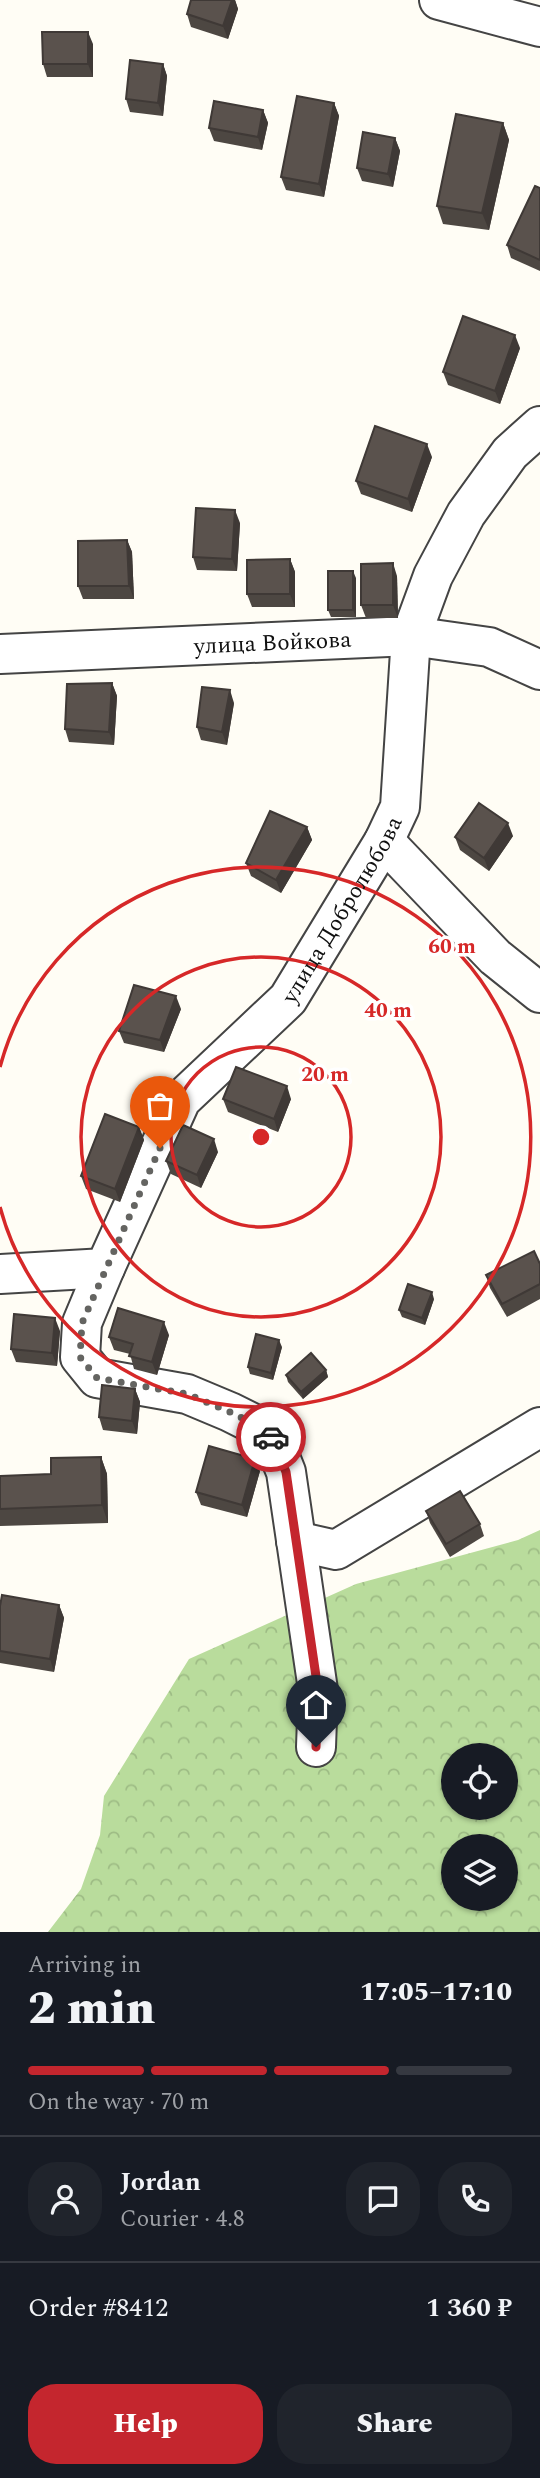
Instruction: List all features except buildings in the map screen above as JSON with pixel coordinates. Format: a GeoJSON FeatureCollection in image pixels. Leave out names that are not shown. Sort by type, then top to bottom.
{"type":"FeatureCollection","features":[{"type":"Feature","properties":{"kind":"street"},"geometry":{"type":"LineString","coordinates":[[439,0],[540,27]]}},
{"type":"Feature","properties":{"kind":"street","name":"улица Добролюбова"},"geometry":{"type":"LineString","coordinates":[[316,1747],[318,1690],[286,1472],[270,1432],[187,1394],[97,1378],[80,1357],[82,1323],[181,1100],[288,999],[384,841],[400,807],[411,636],[433,576],[466,514],[510,453],[540,426]]}},
{"type":"Feature","properties":{"kind":"street","name":"улица Войкова"},"geometry":{"type":"LineString","coordinates":[[0,654],[411,636],[489,647],[540,670]]}},
{"type":"Feature","properties":{"kind":"street"},"geometry":{"type":"LineString","coordinates":[[384,841],[495,957],[540,993]]}},
{"type":"Feature","properties":{"kind":"street"},"geometry":{"type":"LineString","coordinates":[[0,1274],[105,1268]]}},
{"type":"Feature","properties":{"kind":"street"},"geometry":{"type":"LineString","coordinates":[[296,1541],[336,1550],[540,1427]]}},
{"type":"Feature","properties":{"kind":"green space"},"geometry":{"type":"Polygon","coordinates":[[[540,1530],[540,1932],[48,1932],[81,1889],[100,1835],[104,1796],[189,1659],[356,1584],[518,1540],[540,1530]]]}},
{"type":"Feature","properties":{"kind":"way so far"},"geometry":{"type":"LineString","coordinates":[[160,1148],[82,1323],[80,1357],[97,1378],[187,1394],[270,1432],[271,1437]]}},
{"type":"Feature","properties":{"kind":"route"},"geometry":{"type":"LineString","coordinates":[[271,1437],[286,1472],[318,1690],[316,1747]]}}]}
